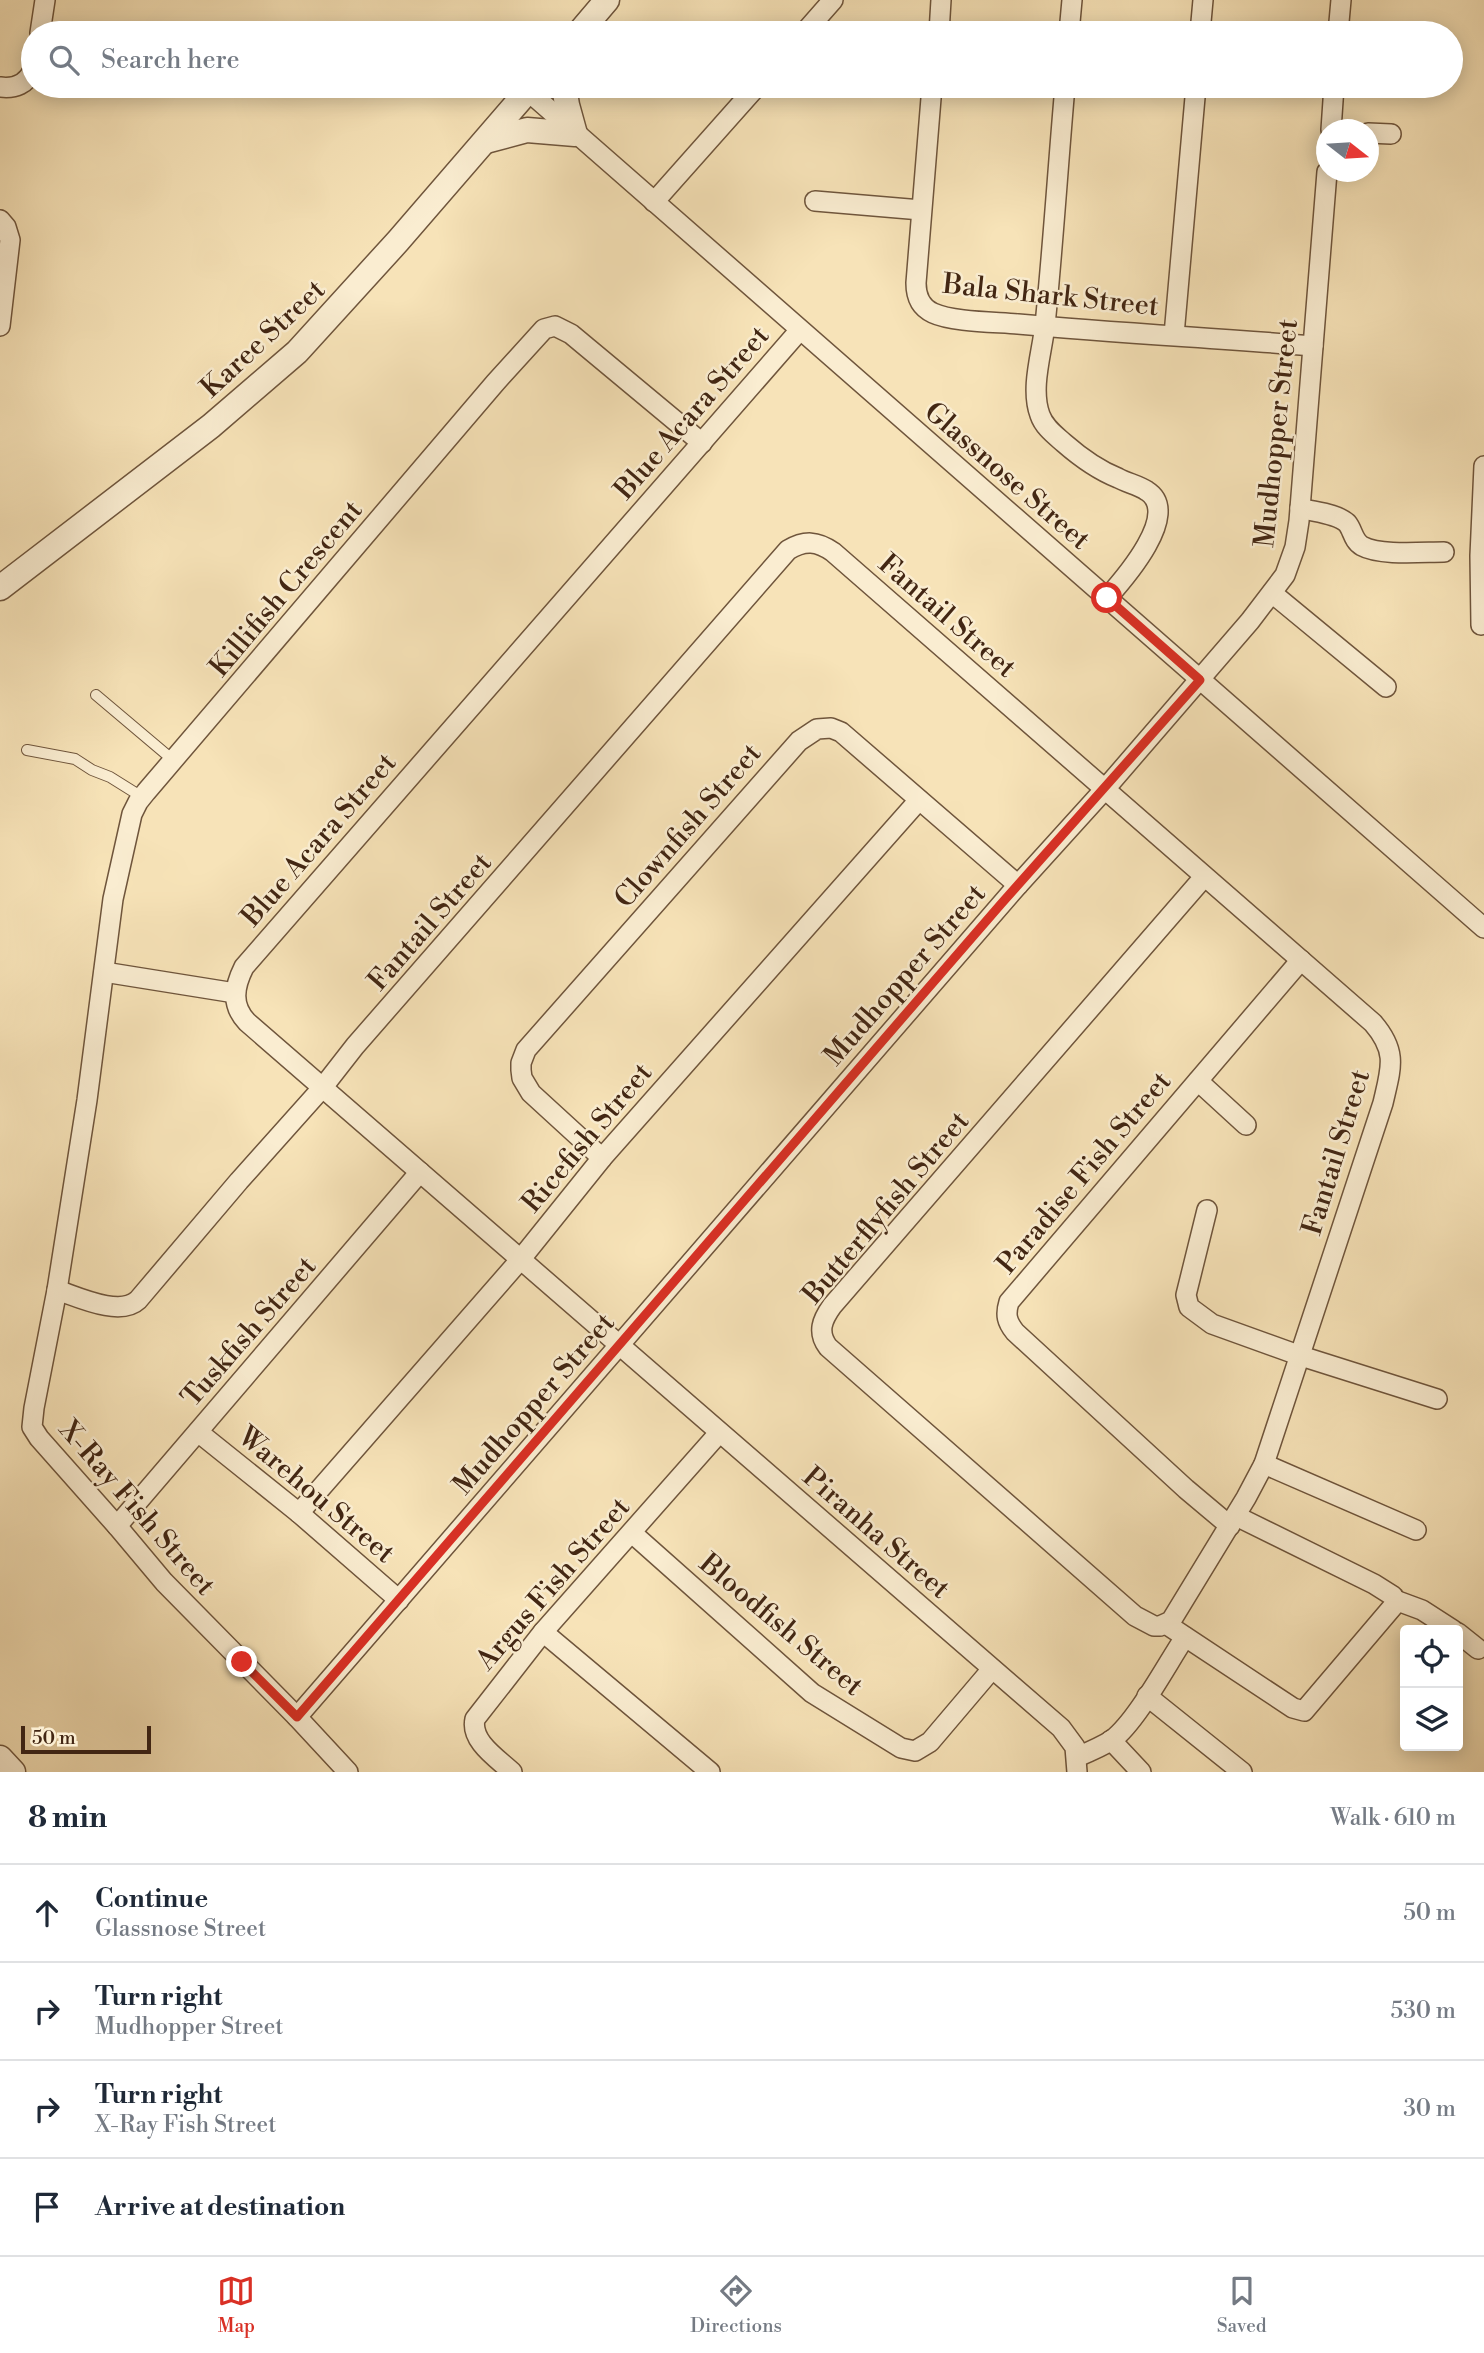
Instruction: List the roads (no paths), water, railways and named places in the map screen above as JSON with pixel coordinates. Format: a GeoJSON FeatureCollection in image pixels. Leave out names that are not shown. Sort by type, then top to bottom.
{"type":"FeatureCollection","features":[{"type":"Feature","properties":{"kind":"street"},"geometry":{"type":"LineString","coordinates":[[41,21],[44,0]]}},
{"type":"Feature","properties":{"kind":"street"},"geometry":{"type":"LineString","coordinates":[[589,21],[607,0]]}},
{"type":"Feature","properties":{"kind":"street"},"geometry":{"type":"LineString","coordinates":[[815,21],[833,0]]}},
{"type":"Feature","properties":{"kind":"street"},"geometry":{"type":"LineString","coordinates":[[940,21],[941,0]]}},
{"type":"Feature","properties":{"kind":"street"},"geometry":{"type":"LineString","coordinates":[[1070,21],[1072,0]]}},
{"type":"Feature","properties":{"kind":"street"},"geometry":{"type":"LineString","coordinates":[[1201,21],[1203,0]]}},
{"type":"Feature","properties":{"kind":"street"},"geometry":{"type":"LineString","coordinates":[[1339,21],[1341,0]]}},
{"type":"Feature","properties":{"kind":"street"},"geometry":{"type":"LineString","coordinates":[[0,86],[21,84]]}},
{"type":"Feature","properties":{"kind":"street","name":"Karee Street"},"geometry":{"type":"LineString","coordinates":[[0,588],[211,426],[286,363],[346,301],[522,98]]}},
{"type":"Feature","properties":{"kind":"street","name":"Glassnose Street"},"geometry":{"type":"LineString","coordinates":[[540,98],[575,134],[799,331],[1484,928]]}},
{"type":"Feature","properties":{"kind":"street"},"geometry":{"type":"LineString","coordinates":[[486,141],[527,130],[575,134],[565,98]]}},
{"type":"Feature","properties":{"kind":"street"},"geometry":{"type":"LineString","coordinates":[[654,202],[746,98]]}},
{"type":"Feature","properties":{"kind":"street","name":"Bala Shark Street"},"geometry":{"type":"LineString","coordinates":[[931,98],[916,283],[916,292],[922,305],[939,316],[1045,327],[1313,346]]}},
{"type":"Feature","properties":{"kind":"street"},"geometry":{"type":"LineString","coordinates":[[1064,98],[1037,398],[1043,422],[1074,452],[1116,478],[1146,490],[1157,500],[1159,506],[1158,521],[1147,545],[1107,598]]}},
{"type":"Feature","properties":{"kind":"street"},"geometry":{"type":"LineString","coordinates":[[1174,335],[1195,98]]}},
{"type":"Feature","properties":{"kind":"street"},"geometry":{"type":"LineString","coordinates":[[1332,119],[1333,98]]}},
{"type":"Feature","properties":{"kind":"street"},"geometry":{"type":"LineString","coordinates":[[1379,133],[1391,134]]}},
{"type":"Feature","properties":{"kind":"street","name":"Mudhopper Street"},"geometry":{"type":"LineString","coordinates":[[297,1717],[1018,885],[1200,680],[1272,593],[1293,554],[1300,508],[1326,182]]}},
{"type":"Feature","properties":{"kind":"street"},"geometry":{"type":"LineString","coordinates":[[815,201],[921,210]]}},
{"type":"Feature","properties":{"kind":"street"},"geometry":{"type":"LineString","coordinates":[[0,220],[8,231],[10,240],[0,326]]}},
{"type":"Feature","properties":{"kind":"street","name":"Killifish Crescent"},"geometry":{"type":"LineString","coordinates":[[104,972],[113,899],[132,814],[142,797],[495,383],[544,330],[555,326],[571,334],[702,443]]}},
{"type":"Feature","properties":{"kind":"street","name":"Blue Acara Street"},"geometry":{"type":"LineString","coordinates":[[235,993],[244,967],[799,331]]}},
{"type":"Feature","properties":{"kind":"street"},"geometry":{"type":"LineString","coordinates":[[1481,625],[1484,466]]}},
{"type":"Feature","properties":{"kind":"street"},"geometry":{"type":"LineString","coordinates":[[1300,508],[1341,519],[1349,525],[1355,540],[1363,547],[1382,551],[1444,552]]}},
{"type":"Feature","properties":{"kind":"street","name":"Fantail Street"},"geometry":{"type":"LineString","coordinates":[[57,1290],[102,1304],[125,1307],[134,1304],[323,1087],[355,1046],[788,550],[808,542],[815,543],[833,552],[1301,960],[1378,1028],[1387,1041],[1391,1062],[1383,1103],[1264,1464],[1187,1598],[1171,1621],[1160,1625]]}},
{"type":"Feature","properties":{"kind":"street"},"geometry":{"type":"LineString","coordinates":[[1272,593],[1386,687]]}},
{"type":"Feature","properties":{"kind":"street","name":"Clownfish Street"},"geometry":{"type":"LineString","coordinates":[[602,1158],[531,1093],[522,1078],[523,1057],[530,1044],[755,789],[812,730],[826,728],[841,732],[1018,885]]}},
{"type":"Feature","properties":{"kind":"street","name":"Ricefish Street"},"geometry":{"type":"LineString","coordinates":[[299,1513],[520,1260],[602,1158],[919,800]]}},
{"type":"Feature","properties":{"kind":"street","name":"Butterflyfish Street"},"geometry":{"type":"LineString","coordinates":[[1204,877],[832,1306],[821,1328],[823,1340],[851,1368],[1135,1616],[1185,1637],[1293,1708],[1304,1711],[1392,1608],[1395,1600]]}},
{"type":"Feature","properties":{"kind":"street","name":"Paradise Fish Street"},"geometry":{"type":"LineString","coordinates":[[1301,960],[1009,1303],[1007,1318],[1009,1325],[1024,1342],[1186,1489],[1233,1521],[1374,1584],[1393,1595],[1395,1600],[1423,1610],[1446,1625]]}},
{"type":"Feature","properties":{"kind":"street"},"geometry":{"type":"LineString","coordinates":[[104,972],[235,993],[236,1005],[243,1017],[621,1346]]}},
{"type":"Feature","properties":{"kind":"street","name":"X-Ray Fish Street"},"geometry":{"type":"LineString","coordinates":[[104,972],[57,1290],[32,1427],[38,1438],[171,1590],[348,1772]]}},
{"type":"Feature","properties":{"kind":"street"},"geometry":{"type":"LineString","coordinates":[[1198,1080],[1246,1125]]}},
{"type":"Feature","properties":{"kind":"street","name":"Tuskfish Street"},"geometry":{"type":"LineString","coordinates":[[117,1526],[420,1172]]}},
{"type":"Feature","properties":{"kind":"street"},"geometry":{"type":"LineString","coordinates":[[1207,1210],[1186,1295],[1189,1307],[1212,1324],[1301,1356],[1437,1399]]}},
{"type":"Feature","properties":{"kind":"street","name":"Piranha Street"},"geometry":{"type":"LineString","coordinates":[[621,1346],[1061,1728],[1075,1747],[1077,1765]]}},
{"type":"Feature","properties":{"kind":"street","name":"Warehou Street"},"geometry":{"type":"LineString","coordinates":[[198,1432],[299,1513],[399,1600]]}},
{"type":"Feature","properties":{"kind":"street","name":"Argus Fish Street"},"geometry":{"type":"LineString","coordinates":[[512,1772],[475,1736],[475,1719],[543,1632],[719,1433]]}},
{"type":"Feature","properties":{"kind":"street"},"geometry":{"type":"LineString","coordinates":[[1264,1464],[1416,1530]]}},
{"type":"Feature","properties":{"kind":"street","name":"Bloodfish Street"},"geometry":{"type":"LineString","coordinates":[[632,1533],[812,1693],[901,1748],[915,1751],[930,1742],[992,1669]]}},
{"type":"Feature","properties":{"kind":"street"},"geometry":{"type":"LineString","coordinates":[[543,1632],[710,1772]]}},
{"type":"Feature","properties":{"kind":"street"},"geometry":{"type":"LineString","coordinates":[[1077,1765],[1120,1733],[1185,1637]]}},
{"type":"Feature","properties":{"kind":"street"},"geometry":{"type":"LineString","coordinates":[[1463,1637],[1478,1648]]}},
{"type":"Feature","properties":{"kind":"street"},"geometry":{"type":"LineString","coordinates":[[1147,1696],[1242,1772]]}},
{"type":"Feature","properties":{"kind":"street"},"geometry":{"type":"LineString","coordinates":[[1111,1740],[1141,1772]]}},
{"type":"Feature","properties":{"kind":"street"},"geometry":{"type":"LineString","coordinates":[[0,1758],[13,1772]]}},
{"type":"Feature","properties":{"kind":"lane"},"geometry":{"type":"LineString","coordinates":[[96,695],[173,760]]}},
{"type":"Feature","properties":{"kind":"lane"},"geometry":{"type":"LineString","coordinates":[[27,750],[75,759],[142,797]]}}]}
